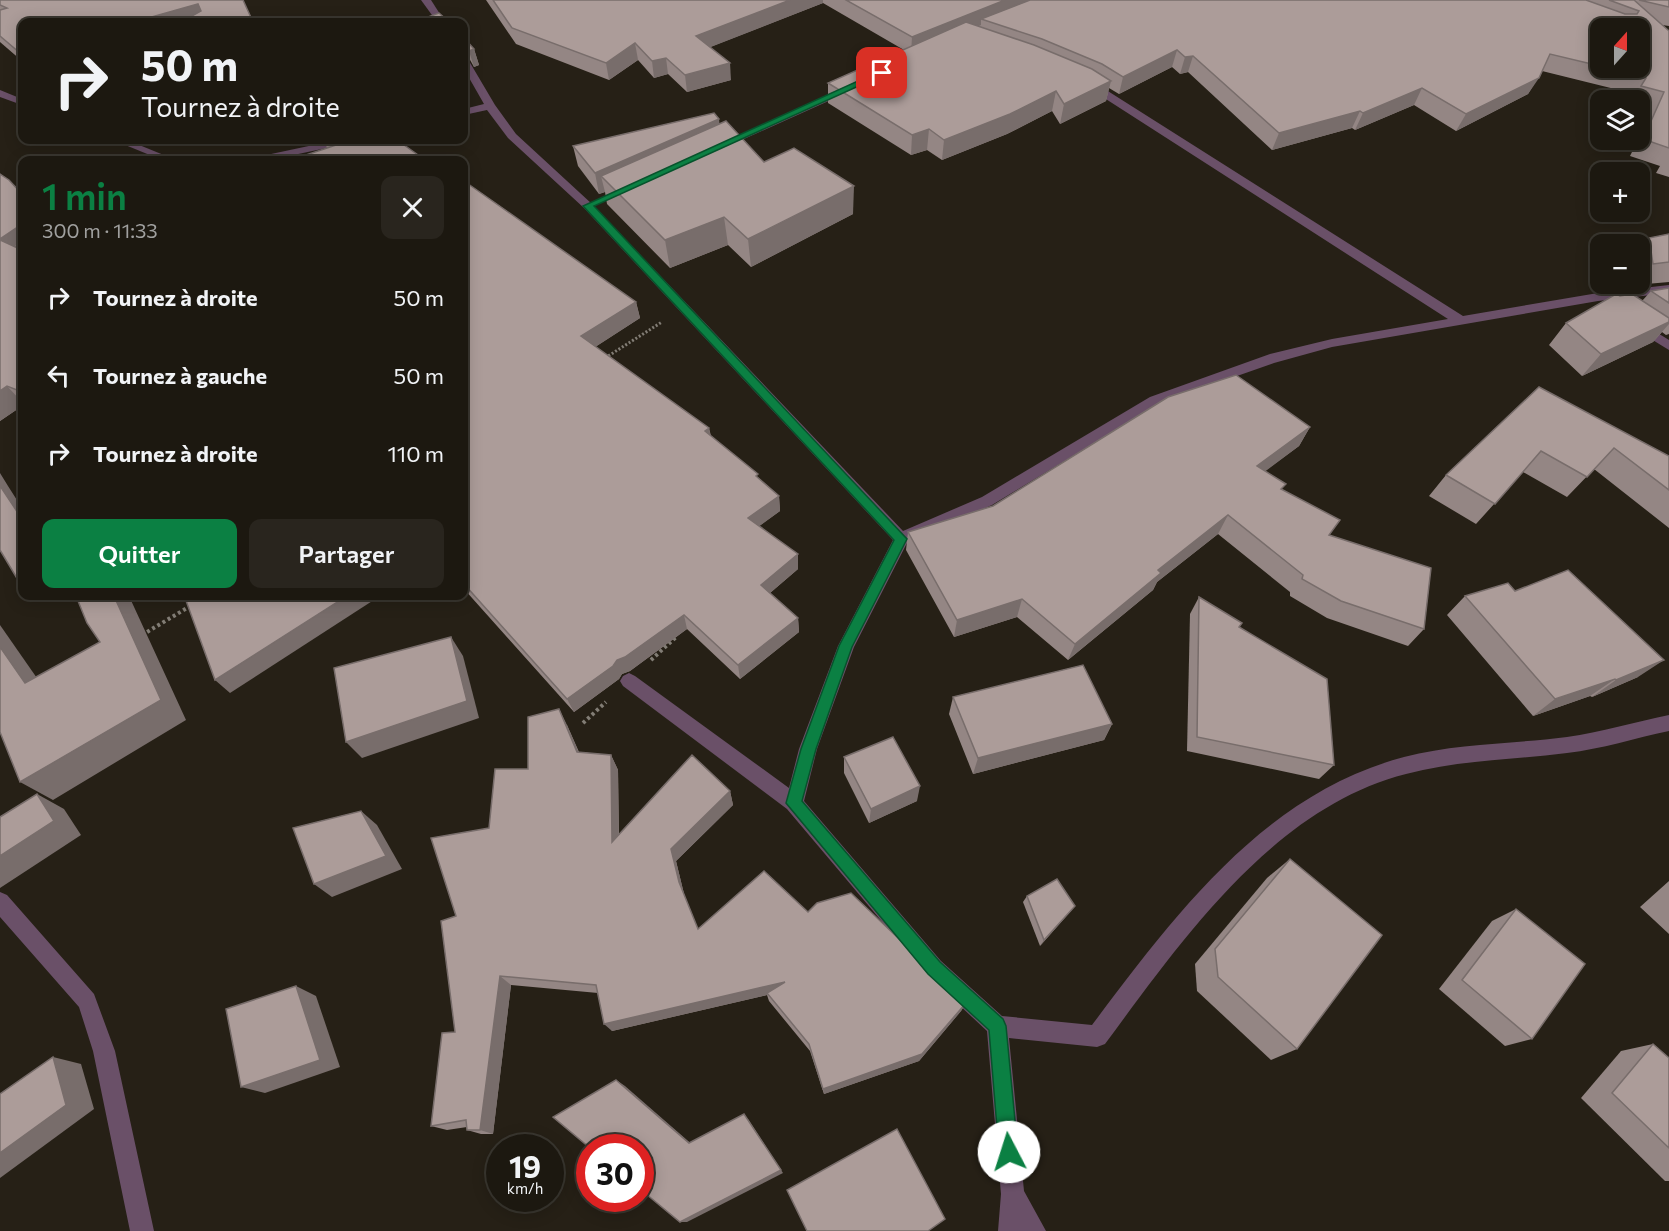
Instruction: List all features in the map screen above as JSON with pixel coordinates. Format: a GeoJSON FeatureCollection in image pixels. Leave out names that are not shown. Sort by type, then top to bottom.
{"type":"FeatureCollection","features":[{"type":"Feature","properties":{"kind":"street"},"geometry":{"type":"LineString","coordinates":[[431,2],[439,18]]}},
{"type":"Feature","properties":{"kind":"street"},"geometry":{"type":"LineString","coordinates":[[468,67],[490,106],[512,136],[593,203],[686,308],[901,539]]}},
{"type":"Feature","properties":{"kind":"street"},"geometry":{"type":"LineString","coordinates":[[1074,77],[1093,85],[1144,117],[1461,321]]}},
{"type":"Feature","properties":{"kind":"street"},"geometry":{"type":"LineString","coordinates":[[706,152],[856,85]]}},
{"type":"Feature","properties":{"kind":"street"},"geometry":{"type":"LineString","coordinates":[[0,93],[18,100]]}},
{"type":"Feature","properties":{"kind":"street"},"geometry":{"type":"LineString","coordinates":[[468,111],[490,106]]}},
{"type":"Feature","properties":{"kind":"street"},"geometry":{"type":"LineString","coordinates":[[129,144],[160,156]]}},
{"type":"Feature","properties":{"kind":"street"},"geometry":{"type":"LineString","coordinates":[[276,156],[331,144]]}},
{"type":"Feature","properties":{"kind":"street"},"geometry":{"type":"LineString","coordinates":[[794,803],[808,749],[846,646],[901,539],[987,501],[1155,400],[1270,359],[1322,346],[1461,321],[1598,297],[1669,289]]}},
{"type":"Feature","properties":{"kind":"street"},"geometry":{"type":"LineString","coordinates":[[1598,297],[1669,346]]}},
{"type":"Feature","properties":{"kind":"street"},"geometry":{"type":"LineString","coordinates":[[629,681],[794,803],[934,968],[997,1026],[1097,1036],[1150,966],[1236,866],[1312,805],[1383,772],[1458,755],[1569,745],[1669,723]]}},
{"type":"Feature","properties":{"kind":"street"},"geometry":{"type":"LineString","coordinates":[[0,902],[87,1001],[104,1051],[142,1231]]}},
{"type":"Feature","properties":{"kind":"street"},"geometry":{"type":"LineString","coordinates":[[997,1026],[1013,1194],[1010,1231]]}},
{"type":"Feature","properties":{"kind":"street"},"geometry":{"type":"LineString","coordinates":[[1013,1194],[1034,1231]]}},
{"type":"Feature","properties":{"kind":"path"},"geometry":{"type":"LineString","coordinates":[[605,358],[686,308]]}},
{"type":"Feature","properties":{"kind":"path"},"geometry":{"type":"LineString","coordinates":[[139,636],[198,601]]}},
{"type":"Feature","properties":{"kind":"path"},"geometry":{"type":"LineString","coordinates":[[583,723],[676,637],[667,629]]}},
{"type":"Feature","properties":{"kind":"building"},"geometry":{"type":"Polygon","coordinates":[[[0,0],[243,0],[251,18],[188,18],[201,11],[198,4],[148,18],[18,18],[18,51],[0,36],[0,10],[7,8],[0,5],[0,0]]]}},
{"type":"Feature","properties":{"kind":"building"},"geometry":{"type":"Polygon","coordinates":[[[493,0],[790,0],[696,36],[730,63],[685,75],[666,58],[652,61],[635,43],[606,63],[512,28],[493,0]]]}},
{"type":"Feature","properties":{"kind":"building"},"geometry":{"type":"Polygon","coordinates":[[[846,0],[1005,0],[912,37],[846,0]]]}},
{"type":"Feature","properties":{"kind":"building"},"geometry":{"type":"Polygon","coordinates":[[[1030,0],[1586,0],[1625,14],[1637,14],[1639,11],[1609,0],[1634,0],[1669,31],[1669,148],[1650,141],[1650,123],[1664,92],[1641,86],[1646,78],[1650,78],[1650,18],[1590,18],[1590,64],[1550,54],[1539,78],[1466,114],[1422,88],[1363,113],[1360,111],[1279,133],[1193,56],[1185,57],[1177,50],[1123,77],[1102,64],[1042,39],[981,19],[1030,0]]]}},
{"type":"Feature","properties":{"kind":"building"},"geometry":{"type":"Polygon","coordinates":[[[1639,0],[1669,0],[1669,7],[1639,0]]]}},
{"type":"Feature","properties":{"kind":"building"},"geometry":{"type":"Polygon","coordinates":[[[439,13],[445,18],[425,18],[439,13]]]}},
{"type":"Feature","properties":{"kind":"building"},"geometry":{"type":"Polygon","coordinates":[[[966,22],[1034,45],[1092,69],[1111,81],[1064,104],[1056,91],[1010,114],[944,140],[929,129],[912,135],[828,83],[966,22]]]}},
{"type":"Feature","properties":{"kind":"building"},"geometry":{"type":"Polygon","coordinates":[[[468,42],[474,49],[469,51],[468,49],[468,42]]]}},
{"type":"Feature","properties":{"kind":"building"},"geometry":{"type":"Polygon","coordinates":[[[714,113],[719,119],[595,173],[573,146],[714,113]]]}},
{"type":"Feature","properties":{"kind":"building"},"geometry":{"type":"Polygon","coordinates":[[[726,121],[764,162],[794,148],[854,186],[748,239],[724,217],[665,240],[601,176],[726,121]]]}},
{"type":"Feature","properties":{"kind":"building"},"geometry":{"type":"Polygon","coordinates":[[[339,144],[403,144],[420,156],[303,156],[339,144]]]}},
{"type":"Feature","properties":{"kind":"building"},"geometry":{"type":"Polygon","coordinates":[[[0,174],[18,190],[18,227],[0,239],[0,174]]]}},
{"type":"Feature","properties":{"kind":"building"},"geometry":{"type":"Polygon","coordinates":[[[468,184],[636,302],[581,336],[709,428],[705,431],[758,474],[756,476],[779,496],[748,518],[798,554],[761,585],[798,618],[738,665],[684,615],[625,657],[617,660],[613,666],[567,699],[468,588],[468,184]]]}},
{"type":"Feature","properties":{"kind":"building"},"geometry":{"type":"Polygon","coordinates":[[[1669,234],[1669,262],[1653,264],[1650,238],[1669,234]]]}},
{"type":"Feature","properties":{"kind":"building"},"geometry":{"type":"Polygon","coordinates":[[[0,240],[18,248],[18,390],[7,386],[0,391],[0,240]]]}},
{"type":"Feature","properties":{"kind":"building"},"geometry":{"type":"Polygon","coordinates":[[[1669,288],[1669,303],[1651,291],[1669,288]]]}},
{"type":"Feature","properties":{"kind":"building"},"geometry":{"type":"Polygon","coordinates":[[[1616,294],[1620,296],[1632,294],[1669,318],[1669,322],[1601,354],[1566,323],[1616,294]]]}},
{"type":"Feature","properties":{"kind":"building"},"geometry":{"type":"Polygon","coordinates":[[[1236,375],[1310,427],[1257,466],[1286,484],[1281,489],[1340,520],[1329,535],[1431,568],[1424,629],[1341,601],[1302,579],[1303,575],[1228,515],[1158,570],[1161,573],[1075,644],[1022,599],[957,620],[908,532],[993,506],[1168,397],[1236,375]]]}},
{"type":"Feature","properties":{"kind":"building"},"geometry":{"type":"Polygon","coordinates":[[[1539,387],[1669,456],[1669,490],[1614,448],[1587,477],[1541,451],[1495,504],[1446,475],[1539,387]]]}},
{"type":"Feature","properties":{"kind":"building"},"geometry":{"type":"Polygon","coordinates":[[[0,486],[18,513],[18,580],[0,550],[0,486]]]}},
{"type":"Feature","properties":{"kind":"building"},"geometry":{"type":"Polygon","coordinates":[[[1568,570],[1664,660],[1616,680],[1555,699],[1465,596],[1508,583],[1515,591],[1568,570]]]}},
{"type":"Feature","properties":{"kind":"building"},"geometry":{"type":"Polygon","coordinates":[[[1199,597],[1242,623],[1239,627],[1327,679],[1334,765],[1197,737],[1199,597]]]}},
{"type":"Feature","properties":{"kind":"building"},"geometry":{"type":"Polygon","coordinates":[[[78,600],[116,600],[161,700],[20,782],[0,732],[0,647],[25,683],[100,642],[87,623],[78,600]]]}},
{"type":"Feature","properties":{"kind":"building"},"geometry":{"type":"Polygon","coordinates":[[[186,600],[341,600],[215,680],[186,600]]]}},
{"type":"Feature","properties":{"kind":"building"},"geometry":{"type":"Polygon","coordinates":[[[451,637],[467,701],[346,742],[334,668],[451,637]]]}},
{"type":"Feature","properties":{"kind":"building"},"geometry":{"type":"Polygon","coordinates":[[[1083,665],[1112,724],[978,758],[953,697],[1083,665]]]}},
{"type":"Feature","properties":{"kind":"building"},"geometry":{"type":"Polygon","coordinates":[[[559,709],[577,752],[611,755],[612,842],[692,755],[730,791],[671,849],[679,882],[698,929],[764,871],[808,912],[817,903],[851,893],[966,1003],[922,1054],[823,1089],[809,1044],[767,993],[785,982],[604,1024],[596,985],[500,976],[480,1130],[467,1130],[466,1120],[431,1126],[442,1033],[455,1032],[441,921],[456,916],[431,838],[489,828],[495,769],[528,769],[528,717],[559,709]]]}},
{"type":"Feature","properties":{"kind":"building"},"geometry":{"type":"Polygon","coordinates":[[[893,737],[920,786],[871,809],[844,757],[893,737]]]}},
{"type":"Feature","properties":{"kind":"building"},"geometry":{"type":"Polygon","coordinates":[[[37,794],[54,821],[0,856],[0,817],[37,794]]]}},
{"type":"Feature","properties":{"kind":"building"},"geometry":{"type":"Polygon","coordinates":[[[361,811],[386,856],[314,884],[293,828],[361,811]]]}},
{"type":"Feature","properties":{"kind":"building"},"geometry":{"type":"Polygon","coordinates":[[[1290,859],[1382,935],[1297,1049],[1218,977],[1215,949],[1290,859]]]}},
{"type":"Feature","properties":{"kind":"building"},"geometry":{"type":"Polygon","coordinates":[[[1057,879],[1075,906],[1044,940],[1027,896],[1057,879]]]}},
{"type":"Feature","properties":{"kind":"building"},"geometry":{"type":"Polygon","coordinates":[[[1516,909],[1585,964],[1532,1039],[1462,980],[1516,909]]]}},
{"type":"Feature","properties":{"kind":"building"},"geometry":{"type":"Polygon","coordinates":[[[296,986],[320,1060],[241,1087],[226,1009],[296,986]]]}},
{"type":"Feature","properties":{"kind":"building"},"geometry":{"type":"Polygon","coordinates":[[[1653,1044],[1669,1058],[1669,1148],[1612,1093],[1653,1044]]]}},
{"type":"Feature","properties":{"kind":"building"},"geometry":{"type":"Polygon","coordinates":[[[53,1057],[66,1105],[0,1153],[0,1094],[53,1057]]]}},
{"type":"Feature","properties":{"kind":"building"},"geometry":{"type":"Polygon","coordinates":[[[616,1080],[689,1143],[744,1114],[781,1170],[680,1222],[654,1201],[654,1134],[576,1134],[576,1136],[553,1117],[616,1080]]]}},
{"type":"Feature","properties":{"kind":"building"},"geometry":{"type":"Polygon","coordinates":[[[897,1129],[945,1219],[928,1231],[807,1231],[787,1190],[897,1129]]]}},
{"type":"Feature","properties":{"kind":"route"},"geometry":{"type":"LineString","coordinates":[[882,73],[588,206],[901,539],[846,646],[808,749],[794,803],[934,968],[997,1026],[1009,1152]]}}]}
